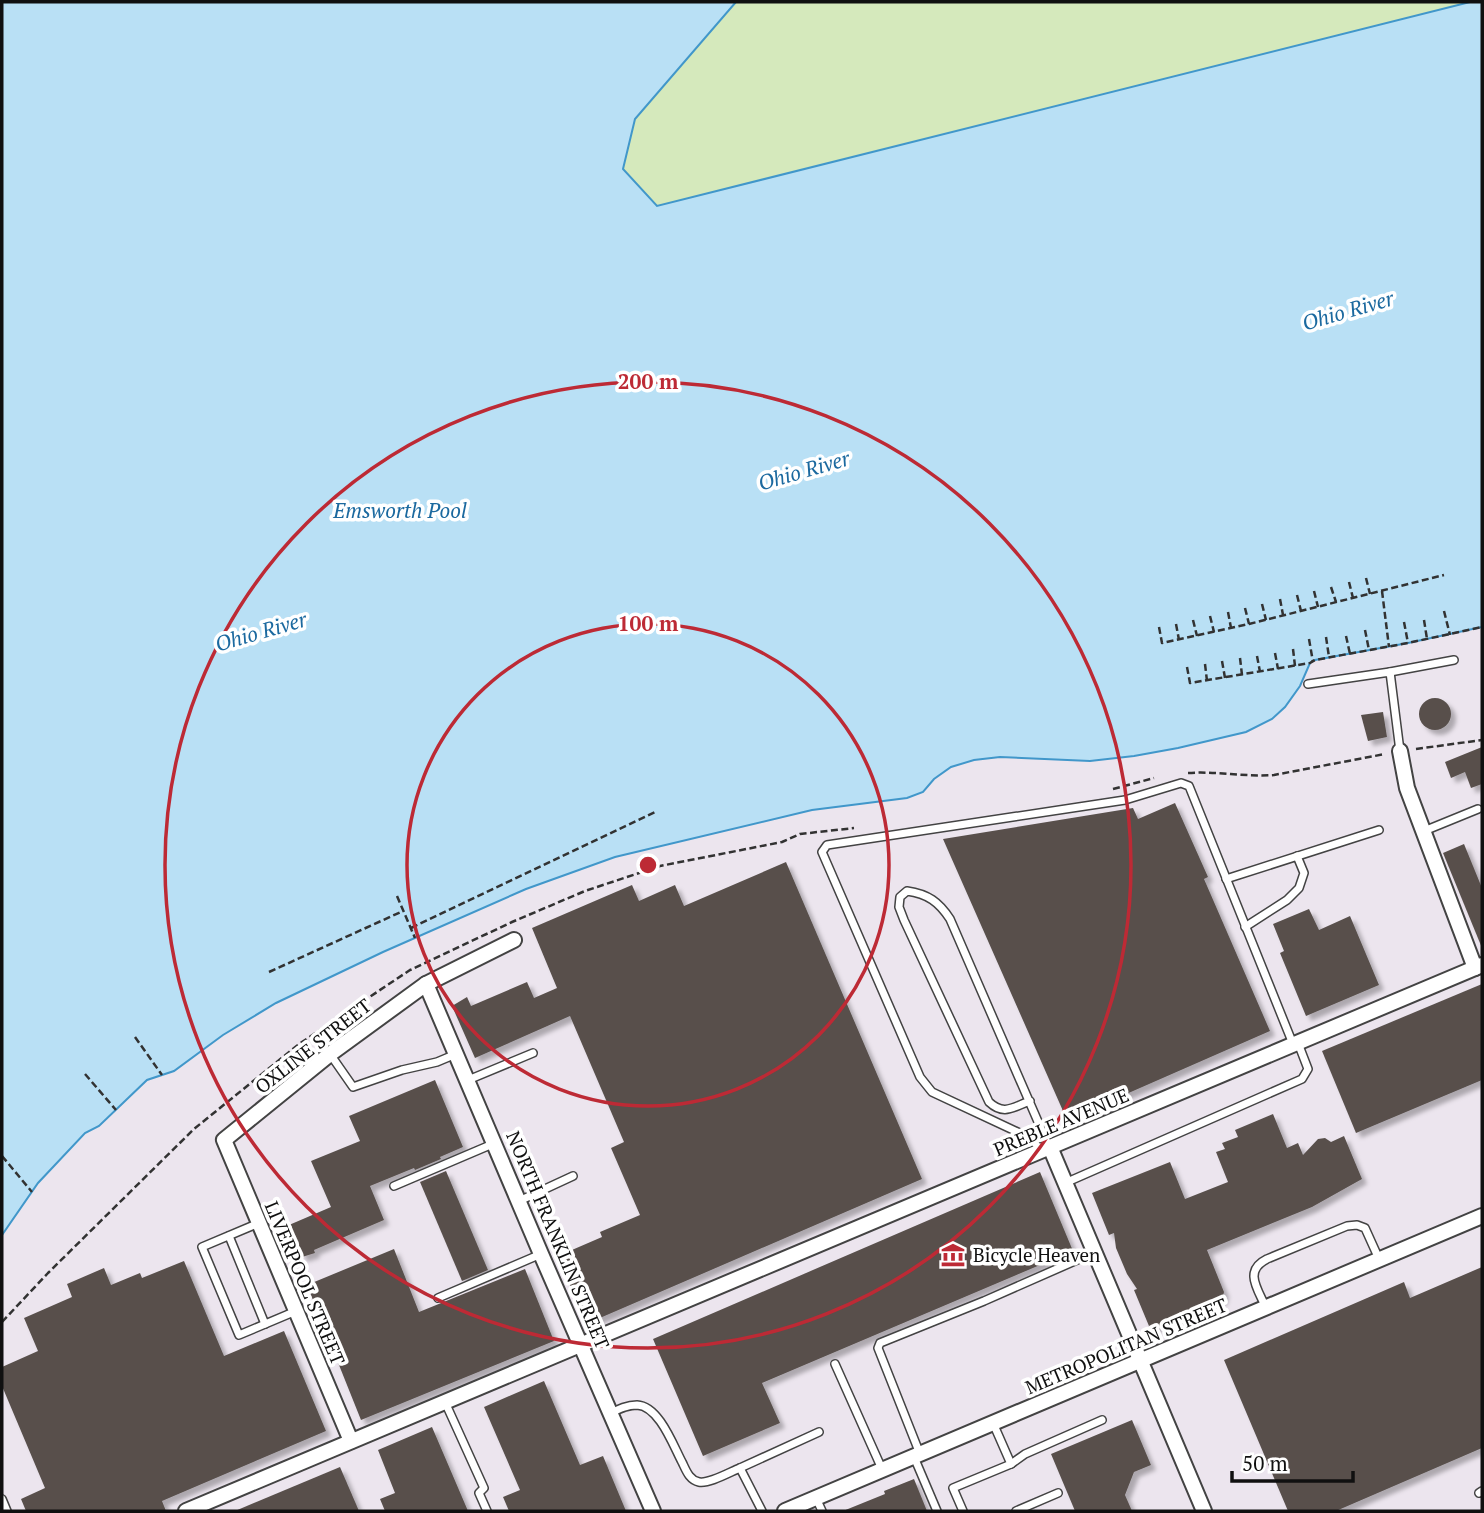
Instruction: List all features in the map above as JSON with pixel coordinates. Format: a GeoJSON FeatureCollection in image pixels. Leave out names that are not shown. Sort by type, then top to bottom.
{"type":"FeatureCollection","features":[{"type":"Feature","properties":{"kind":"street"},"geometry":{"type":"LineString","coordinates":[[1400,751],[1407,789],[1473,969]]}},
{"type":"Feature","properties":{"kind":"street","name":"OXLINE STREET"},"geometry":{"type":"LineString","coordinates":[[225,1140],[330,1054],[426,984],[514,940]]}},
{"type":"Feature","properties":{"kind":"street","name":"PREBLE AVENUE"},"geometry":{"type":"LineString","coordinates":[[186,1511],[1473,969]]}},
{"type":"Feature","properties":{"kind":"street","name":"NORTH FRANKLIN STREET"},"geometry":{"type":"LineString","coordinates":[[426,984],[653,1511]]}},
{"type":"Feature","properties":{"kind":"street","name":"LIVERPOOL STREET"},"geometry":{"type":"LineString","coordinates":[[225,1140],[351,1441]]}},
{"type":"Feature","properties":{"kind":"street"},"geometry":{"type":"LineString","coordinates":[[1045,1149],[1065,1183],[1204,1511]]}},
{"type":"Feature","properties":{"kind":"street","name":"METROPOLITAN STREET"},"geometry":{"type":"LineString","coordinates":[[785,1511],[819,1505],[883,1470],[1482,1216]]}},
{"type":"Feature","properties":{"kind":"lane"},"geometry":{"type":"LineString","coordinates":[[1308,684],[1390,673],[1454,660]]}},
{"type":"Feature","properties":{"kind":"lane"},"geometry":{"type":"LineString","coordinates":[[1390,673],[1400,751]]}},
{"type":"Feature","properties":{"kind":"lane"},"geometry":{"type":"LineString","coordinates":[[1045,1149],[1026,1136],[932,1092],[920,1077],[822,852],[827,845],[1125,800],[1181,783],[1189,786],[1245,927],[1308,1069],[1303,1079],[1065,1183]]}},
{"type":"Feature","properties":{"kind":"lane"},"geometry":{"type":"LineString","coordinates":[[1423,832],[1478,809]]}},
{"type":"Feature","properties":{"kind":"lane"},"geometry":{"type":"LineString","coordinates":[[1226,879],[1379,830]]}},
{"type":"Feature","properties":{"kind":"lane"},"geometry":{"type":"LineString","coordinates":[[1245,927],[1287,900],[1299,888],[1304,873],[1297,856]]}},
{"type":"Feature","properties":{"kind":"lane"},"geometry":{"type":"LineString","coordinates":[[1030,1101],[1005,1110],[996,1108],[989,1102],[904,920],[899,906],[900,897],[907,891],[934,899],[950,919],[1030,1101],[1045,1149]]}},
{"type":"Feature","properties":{"kind":"lane"},"geometry":{"type":"LineString","coordinates":[[468,1080],[533,1053]]}},
{"type":"Feature","properties":{"kind":"lane"},"geometry":{"type":"LineString","coordinates":[[330,1054],[353,1087],[456,1054]]}},
{"type":"Feature","properties":{"kind":"lane"},"geometry":{"type":"LineString","coordinates":[[394,1186],[495,1143]]}},
{"type":"Feature","properties":{"kind":"lane"},"geometry":{"type":"LineString","coordinates":[[519,1200],[573,1176]]}},
{"type":"Feature","properties":{"kind":"lane"},"geometry":{"type":"LineString","coordinates":[[259,1223],[202,1247],[239,1335],[296,1311]]}},
{"type":"Feature","properties":{"kind":"lane"},"geometry":{"type":"LineString","coordinates":[[1266,1308],[1255,1282],[1254,1272],[1258,1264],[1267,1259],[1347,1226],[1357,1225],[1365,1228],[1379,1260]]}},
{"type":"Feature","properties":{"kind":"lane"},"geometry":{"type":"LineString","coordinates":[[229,1236],[265,1324]]}},
{"type":"Feature","properties":{"kind":"lane"},"geometry":{"type":"LineString","coordinates":[[937,1511],[878,1348],[880,1343],[985,1301],[1093,1253]]}},
{"type":"Feature","properties":{"kind":"lane"},"geometry":{"type":"LineString","coordinates":[[438,1298],[541,1254]]}},
{"type":"Feature","properties":{"kind":"lane"},"geometry":{"type":"LineString","coordinates":[[835,1364],[883,1470]]}},
{"type":"Feature","properties":{"kind":"lane"},"geometry":{"type":"LineString","coordinates":[[445,1402],[484,1488],[479,1493],[487,1511]]}},
{"type":"Feature","properties":{"kind":"lane"},"geometry":{"type":"LineString","coordinates":[[611,1413],[626,1406],[649,1408],[668,1435],[689,1477],[698,1482],[707,1482],[819,1432]]}},
{"type":"Feature","properties":{"kind":"lane"},"geometry":{"type":"LineString","coordinates":[[963,1511],[953,1488],[1011,1464],[1025,1454],[1102,1420]]}},
{"type":"Feature","properties":{"kind":"lane"},"geometry":{"type":"LineString","coordinates":[[993,1423],[1011,1464]]}},
{"type":"Feature","properties":{"kind":"lane"},"geometry":{"type":"LineString","coordinates":[[740,1468],[762,1511]]}},
{"type":"Feature","properties":{"kind":"lane"},"geometry":{"type":"LineString","coordinates":[[1016,1511],[1058,1493]]}},
{"type":"Feature","properties":{"kind":"lane"},"geometry":{"type":"LineString","coordinates":[[2,1499],[7,1511]]}},
{"type":"Feature","properties":{"kind":"path"},"geometry":{"type":"LineString","coordinates":[[1159,627],[1162,643],[1179,640],[1444,575]]}},
{"type":"Feature","properties":{"kind":"path"},"geometry":{"type":"LineString","coordinates":[[1366,578],[1370,594]]}},
{"type":"Feature","properties":{"kind":"path"},"geometry":{"type":"LineString","coordinates":[[1349,582],[1353,598]]}},
{"type":"Feature","properties":{"kind":"path"},"geometry":{"type":"LineString","coordinates":[[1331,587],[1336,602]]}},
{"type":"Feature","properties":{"kind":"path"},"geometry":{"type":"LineString","coordinates":[[1314,591],[1318,607]]}},
{"type":"Feature","properties":{"kind":"path"},"geometry":{"type":"LineString","coordinates":[[1382,591],[1389,647]]}},
{"type":"Feature","properties":{"kind":"path"},"geometry":{"type":"LineString","coordinates":[[1297,595],[1301,611]]}},
{"type":"Feature","properties":{"kind":"path"},"geometry":{"type":"LineString","coordinates":[[1280,599],[1283,615]]}},
{"type":"Feature","properties":{"kind":"path"},"geometry":{"type":"LineString","coordinates":[[1262,604],[1266,620]]}},
{"type":"Feature","properties":{"kind":"path"},"geometry":{"type":"LineString","coordinates":[[1245,608],[1249,624]]}},
{"type":"Feature","properties":{"kind":"path"},"geometry":{"type":"LineString","coordinates":[[1444,611],[1450,635]]}},
{"type":"Feature","properties":{"kind":"path"},"geometry":{"type":"LineString","coordinates":[[1228,612],[1231,628]]}},
{"type":"Feature","properties":{"kind":"path"},"geometry":{"type":"LineString","coordinates":[[1210,616],[1214,632]]}},
{"type":"Feature","properties":{"kind":"path"},"geometry":{"type":"LineString","coordinates":[[1193,620],[1197,636]]}},
{"type":"Feature","properties":{"kind":"path"},"geometry":{"type":"LineString","coordinates":[[1424,620],[1427,639]]}},
{"type":"Feature","properties":{"kind":"path"},"geometry":{"type":"LineString","coordinates":[[1404,622],[1408,643]]}},
{"type":"Feature","properties":{"kind":"path"},"geometry":{"type":"LineString","coordinates":[[1176,624],[1179,640]]}},
{"type":"Feature","properties":{"kind":"path"},"geometry":{"type":"LineString","coordinates":[[1187,667],[1190,683],[1207,681],[1296,666],[1482,627]]}},
{"type":"Feature","properties":{"kind":"path"},"geometry":{"type":"LineString","coordinates":[[1365,630],[1369,650]]}},
{"type":"Feature","properties":{"kind":"path"},"geometry":{"type":"LineString","coordinates":[[1346,636],[1350,654]]}},
{"type":"Feature","properties":{"kind":"path"},"geometry":{"type":"LineString","coordinates":[[1326,637],[1329,657]]}},
{"type":"Feature","properties":{"kind":"path"},"geometry":{"type":"LineString","coordinates":[[1309,639],[1313,662]]}},
{"type":"Feature","properties":{"kind":"path"},"geometry":{"type":"LineString","coordinates":[[1293,649],[1296,666]]}},
{"type":"Feature","properties":{"kind":"path"},"geometry":{"type":"LineString","coordinates":[[1275,653],[1278,669]]}},
{"type":"Feature","properties":{"kind":"path"},"geometry":{"type":"LineString","coordinates":[[1257,656],[1260,672]]}},
{"type":"Feature","properties":{"kind":"path"},"geometry":{"type":"LineString","coordinates":[[1240,658],[1242,675]]}},
{"type":"Feature","properties":{"kind":"path"},"geometry":{"type":"LineString","coordinates":[[1222,661],[1224,678]]}},
{"type":"Feature","properties":{"kind":"path"},"geometry":{"type":"LineString","coordinates":[[1205,664],[1207,681]]}},
{"type":"Feature","properties":{"kind":"path"},"geometry":{"type":"LineString","coordinates":[[411,928],[655,812]]}},
{"type":"Feature","properties":{"kind":"path"},"geometry":{"type":"LineString","coordinates":[[397,896],[415,938]]}},
{"type":"Feature","properties":{"kind":"path"},"geometry":{"type":"LineString","coordinates":[[269,972],[403,911]]}},
{"type":"Feature","properties":{"kind":"path"},"geometry":{"type":"LineString","coordinates":[[2,1322],[194,1129],[299,1044],[410,970]]}},
{"type":"Feature","properties":{"kind":"path"},"geometry":{"type":"LineString","coordinates":[[135,1037],[162,1075]]}},
{"type":"Feature","properties":{"kind":"path"},"geometry":{"type":"LineString","coordinates":[[85,1074],[116,1110]]}},
{"type":"Feature","properties":{"kind":"path"},"geometry":{"type":"LineString","coordinates":[[2,1156],[32,1192]]}},
{"type":"Feature","properties":{"kind":"shaded area"},"geometry":{"type":"Polygon","coordinates":[[[1482,627],[1482,1511],[2,1511],[2,1235],[38,1183],[85,1133],[99,1126],[147,1080],[174,1071],[223,1035],[276,1003],[383,952],[526,889],[615,857],[812,810],[907,798],[923,792],[934,779],[951,767],[974,760],[1000,757],[1134,756],[1246,732],[1272,719],[1285,707],[1300,686],[1310,663],[1315,660],[1482,627]]]}},
{"type":"Feature","properties":{"kind":"green space"},"geometry":{"type":"Polygon","coordinates":[[[736,2],[1470,2],[657,206],[623,169],[635,119],[736,2]]]}},
{"type":"Feature","properties":{"kind":"water","name":"Emsworth Pool"},"geometry":{"type":"Polygon","coordinates":[[[2,2],[736,2],[635,119],[623,169],[657,206],[1470,2],[1482,2],[1482,627],[1315,660],[1310,663],[1300,686],[1285,707],[1272,719],[1246,732],[1178,748],[1090,761],[1000,757],[974,760],[951,767],[934,779],[923,792],[907,798],[812,810],[615,857],[526,889],[276,1003],[223,1035],[174,1071],[147,1080],[99,1126],[85,1133],[38,1183],[2,1235],[2,2]]]}},
{"type":"Feature","properties":{"kind":"building"},"geometry":{"type":"Polygon","coordinates":[[[1435,698],[1446,703],[1451,714],[1446,725],[1435,730],[1424,725],[1419,714],[1424,703],[1435,698]]]}},
{"type":"Feature","properties":{"kind":"building"},"geometry":{"type":"Polygon","coordinates":[[[1383,712],[1387,737],[1368,741],[1361,715],[1383,712]]]}},
{"type":"Feature","properties":{"kind":"building"},"geometry":{"type":"Polygon","coordinates":[[[1482,747],[1482,784],[1471,788],[1465,772],[1451,778],[1445,762],[1482,747]]]}},
{"type":"Feature","properties":{"kind":"building"},"geometry":{"type":"Polygon","coordinates":[[[1175,803],[1208,877],[1204,879],[1270,1031],[1067,1120],[943,839],[1133,808],[1138,819],[1175,803]]]}},
{"type":"Feature","properties":{"kind":"building"},"geometry":{"type":"Polygon","coordinates":[[[1464,844],[1482,888],[1482,948],[1443,853],[1464,844]]]}},
{"type":"Feature","properties":{"kind":"building"},"geometry":{"type":"Polygon","coordinates":[[[786,862],[922,1179],[586,1324],[558,1256],[602,1237],[600,1232],[640,1215],[611,1148],[624,1142],[570,1016],[475,1058],[452,1006],[467,997],[471,1006],[527,982],[534,998],[557,988],[532,928],[632,885],[639,901],[675,885],[684,906],[786,862]]]}},
{"type":"Feature","properties":{"kind":"building"},"geometry":{"type":"Polygon","coordinates":[[[1309,909],[1319,930],[1350,916],[1379,985],[1306,1016],[1280,953],[1284,951],[1273,924],[1309,909]]]}},
{"type":"Feature","properties":{"kind":"building"},"geometry":{"type":"Polygon","coordinates":[[[1482,984],[1482,1080],[1356,1133],[1322,1051],[1482,984]]]}},
{"type":"Feature","properties":{"kind":"building"},"geometry":{"type":"Polygon","coordinates":[[[435,1080],[463,1147],[415,1170],[414,1168],[370,1186],[384,1220],[302,1257],[289,1225],[331,1207],[311,1161],[360,1141],[349,1116],[435,1080]]]}},
{"type":"Feature","properties":{"kind":"building"},"geometry":{"type":"Polygon","coordinates":[[[1273,1114],[1287,1148],[1298,1143],[1303,1155],[1318,1139],[1325,1138],[1331,1142],[1344,1136],[1362,1179],[1312,1207],[1207,1250],[1224,1292],[1222,1300],[1155,1328],[1149,1326],[1134,1290],[1137,1289],[1116,1248],[1114,1233],[1109,1235],[1092,1193],[1170,1162],[1185,1199],[1228,1182],[1216,1152],[1225,1149],[1222,1143],[1238,1137],[1235,1130],[1273,1114]]]}},
{"type":"Feature","properties":{"kind":"building"},"geometry":{"type":"Polygon","coordinates":[[[446,1171],[488,1270],[462,1281],[420,1182],[446,1171]]]}},
{"type":"Feature","properties":{"kind":"building"},"geometry":{"type":"Polygon","coordinates":[[[1040,1172],[1073,1251],[762,1383],[780,1423],[703,1456],[653,1339],[1040,1172]]]}},
{"type":"Feature","properties":{"kind":"building"},"geometry":{"type":"Polygon","coordinates":[[[394,1249],[419,1312],[525,1269],[554,1341],[361,1420],[307,1285],[394,1249]]]}},
{"type":"Feature","properties":{"kind":"building"},"geometry":{"type":"Polygon","coordinates":[[[184,1261],[224,1356],[284,1331],[326,1431],[162,1501],[166,1511],[26,1511],[21,1499],[45,1488],[2,1386],[2,1367],[38,1351],[24,1318],[72,1297],[67,1284],[104,1268],[111,1285],[140,1273],[142,1278],[184,1261]]]}},
{"type":"Feature","properties":{"kind":"building"},"geometry":{"type":"Polygon","coordinates":[[[1482,1267],[1482,1448],[1336,1511],[1288,1511],[1224,1360],[1404,1282],[1410,1298],[1482,1267]]]}},
{"type":"Feature","properties":{"kind":"building"},"geometry":{"type":"Polygon","coordinates":[[[544,1381],[580,1465],[603,1456],[626,1511],[509,1511],[503,1497],[520,1490],[484,1407],[544,1381]]]}},
{"type":"Feature","properties":{"kind":"building"},"geometry":{"type":"Polygon","coordinates":[[[1132,1420],[1151,1465],[1134,1472],[1125,1495],[1132,1511],[1075,1511],[1051,1454],[1132,1420]]]}},
{"type":"Feature","properties":{"kind":"building"},"geometry":{"type":"Polygon","coordinates":[[[432,1427],[468,1511],[385,1511],[380,1499],[395,1493],[378,1450],[432,1427]]]}},
{"type":"Feature","properties":{"kind":"building"},"geometry":{"type":"Polygon","coordinates":[[[340,1467],[359,1511],[235,1511],[340,1467]]]}},
{"type":"Feature","properties":{"kind":"building"},"geometry":{"type":"Polygon","coordinates":[[[914,1479],[927,1511],[843,1511],[885,1494],[884,1491],[914,1479]]]}},
{"type":"Feature","properties":{"kind":"place","name":"Bicycle Heaven"},"geometry":{"type":"Point","coordinates":[953,1255]}},
{"type":"Feature","properties":{"kind":"water label","name":"Ohio River"},"geometry":{"type":"Point","coordinates":[1348,311]}},
{"type":"Feature","properties":{"kind":"water label","name":"Ohio River"},"geometry":{"type":"Point","coordinates":[804,471]}},
{"type":"Feature","properties":{"kind":"water label","name":"Ohio River"},"geometry":{"type":"Point","coordinates":[261,632]}}]}
